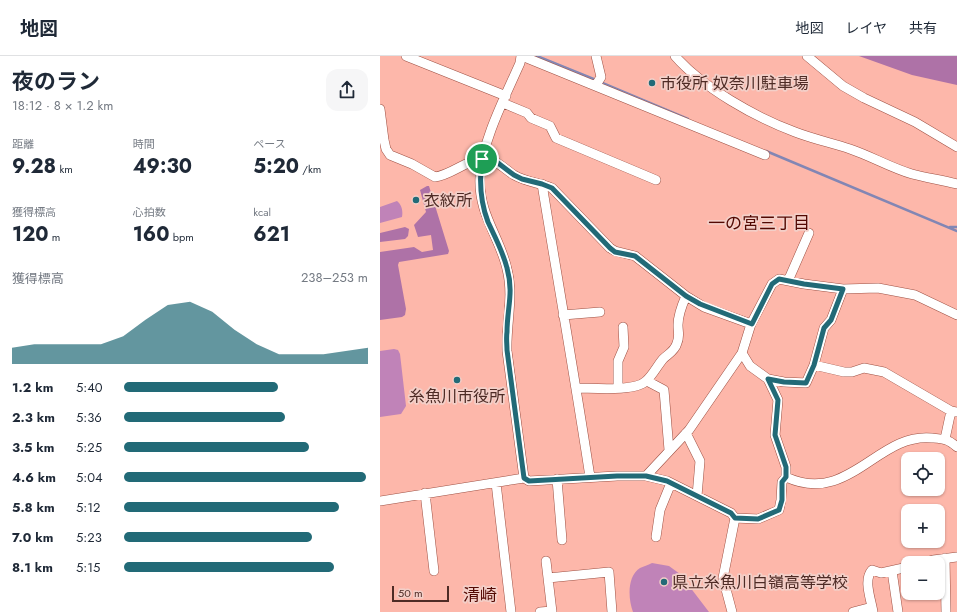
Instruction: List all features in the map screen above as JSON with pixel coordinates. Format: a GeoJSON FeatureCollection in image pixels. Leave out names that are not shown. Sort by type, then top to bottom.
{"type":"FeatureCollection","features":[{"type":"Feature","properties":{"kind":"street"},"geometry":{"type":"LineString","coordinates":[[406,56],[504,100],[528,114],[531,118],[550,126],[556,138],[656,180]]}},
{"type":"Feature","properties":{"kind":"street"},"geometry":{"type":"LineString","coordinates":[[524,478],[507,350],[506,331],[511,289],[504,258],[488,222],[480,190],[482,159],[490,134],[522,56],[765,155]]}},
{"type":"Feature","properties":{"kind":"street"},"geometry":{"type":"LineString","coordinates":[[596,56],[601,77],[596,85]]}},
{"type":"Feature","properties":{"kind":"street"},"geometry":{"type":"LineString","coordinates":[[675,56],[689,70],[718,91],[737,104],[770,121],[808,136],[850,149],[912,174],[957,184]]}},
{"type":"Feature","properties":{"kind":"street"},"geometry":{"type":"LineString","coordinates":[[807,56],[837,81],[857,94],[914,122],[957,147]]}},
{"type":"Feature","properties":{"kind":"street"},"geometry":{"type":"LineString","coordinates":[[380,109],[384,140],[386,149],[390,155],[412,164],[430,176],[438,177],[482,159],[498,163],[522,179],[552,188],[615,252],[635,256],[686,296],[704,306],[752,324]]}},
{"type":"Feature","properties":{"kind":"street"},"geometry":{"type":"LineString","coordinates":[[542,184],[563,315],[577,388],[590,477]]}},
{"type":"Feature","properties":{"kind":"street"},"geometry":{"type":"LineString","coordinates":[[788,281],[809,233]]}},
{"type":"Feature","properties":{"kind":"street"},"geometry":{"type":"LineString","coordinates":[[646,476],[686,433],[742,353],[752,324],[772,284],[779,279],[843,289],[878,288],[915,295],[957,315]]}},
{"type":"Feature","properties":{"kind":"street"},"geometry":{"type":"LineString","coordinates":[[742,353],[750,366],[768,379],[784,382],[806,383],[814,365],[824,328],[831,320],[843,289]]}},
{"type":"Feature","properties":{"kind":"street"},"geometry":{"type":"LineString","coordinates":[[577,388],[637,387],[647,381],[677,345],[679,336],[678,317],[686,296]]}},
{"type":"Feature","properties":{"kind":"street"},"geometry":{"type":"LineString","coordinates":[[563,315],[600,312]]}},
{"type":"Feature","properties":{"kind":"street"},"geometry":{"type":"LineString","coordinates":[[618,388],[618,361],[624,347],[624,327]]}},
{"type":"Feature","properties":{"kind":"street"},"geometry":{"type":"LineString","coordinates":[[814,365],[844,372],[852,372],[864,368],[884,372],[954,411],[945,439]]}},
{"type":"Feature","properties":{"kind":"street"},"geometry":{"type":"LineString","coordinates":[[380,501],[524,478],[529,481],[590,477],[646,476],[671,483],[731,513],[735,518],[758,519],[779,510],[782,500],[782,482],[786,477],[786,467],[775,435],[778,400],[768,379]]}},
{"type":"Feature","properties":{"kind":"street"},"geometry":{"type":"LineString","coordinates":[[647,381],[664,390],[669,450]]}},
{"type":"Feature","properties":{"kind":"street"},"geometry":{"type":"LineString","coordinates":[[686,433],[700,461],[697,496]]}},
{"type":"Feature","properties":{"kind":"street"},"geometry":{"type":"LineString","coordinates":[[786,477],[797,482],[811,484],[832,482],[846,476],[893,446],[925,437],[945,439],[957,447]]}},
{"type":"Feature","properties":{"kind":"street"},"geometry":{"type":"LineString","coordinates":[[557,479],[562,540]]}},
{"type":"Feature","properties":{"kind":"street"},"geometry":{"type":"LineString","coordinates":[[496,483],[511,612]]}},
{"type":"Feature","properties":{"kind":"street"},"geometry":{"type":"LineString","coordinates":[[656,536],[660,510],[671,483]]}},
{"type":"Feature","properties":{"kind":"street"},"geometry":{"type":"LineString","coordinates":[[425,493],[434,571]]}},
{"type":"Feature","properties":{"kind":"street"},"geometry":{"type":"LineString","coordinates":[[732,612],[723,578],[735,518]]}},
{"type":"Feature","properties":{"kind":"street"},"geometry":{"type":"LineString","coordinates":[[946,612],[946,558],[957,557]]}},
{"type":"Feature","properties":{"kind":"street"},"geometry":{"type":"LineString","coordinates":[[540,612],[552,611],[546,561]]}},
{"type":"Feature","properties":{"kind":"street"},"geometry":{"type":"LineString","coordinates":[[853,612],[873,610],[868,580],[868,574],[872,570],[881,573],[901,569]]}},
{"type":"Feature","properties":{"kind":"street"},"geometry":{"type":"LineString","coordinates":[[892,571],[898,612]]}},
{"type":"Feature","properties":{"kind":"street"},"geometry":{"type":"LineString","coordinates":[[548,578],[609,572],[612,612]]}},
{"type":"Feature","properties":{"kind":"shaded area"},"geometry":{"type":"Polygon","coordinates":[[[859,56],[957,56],[957,85],[912,75],[859,56]]]}},
{"type":"Feature","properties":{"kind":"shaded area"},"geometry":{"type":"Polygon","coordinates":[[[429,186],[449,251],[448,254],[399,262],[398,265],[406,309],[405,315],[402,317],[380,320],[380,252],[414,247],[422,252],[433,250],[431,235],[418,237],[414,225],[426,212],[420,190],[429,186]]]}},
{"type":"Feature","properties":{"kind":"shaded area"},"geometry":{"type":"Polygon","coordinates":[[[397,201],[402,208],[402,217],[380,223],[380,207],[397,201]]]}},
{"type":"Feature","properties":{"kind":"shaded area"},"geometry":{"type":"Polygon","coordinates":[[[405,227],[409,229],[408,236],[405,239],[380,242],[380,233],[405,227]]]}},
{"type":"Feature","properties":{"kind":"shaded area"},"geometry":{"type":"Polygon","coordinates":[[[394,349],[398,350],[400,354],[406,406],[401,414],[380,417],[380,351],[394,349]]]}},
{"type":"Feature","properties":{"kind":"shaded area"},"geometry":{"type":"Polygon","coordinates":[[[652,563],[669,566],[680,574],[709,612],[633,612],[630,601],[630,588],[633,576],[640,568],[652,563]]]}},
{"type":"Feature","properties":{"kind":"waterway"},"geometry":{"type":"LineString","coordinates":[[537,56],[596,80]]}},
{"type":"Feature","properties":{"kind":"waterway"},"geometry":{"type":"LineString","coordinates":[[600,82],[688,119]]}},
{"type":"Feature","properties":{"kind":"waterway"},"geometry":{"type":"LineString","coordinates":[[766,151],[957,231]]}},
{"type":"Feature","properties":{"kind":"waterway"},"geometry":{"type":"LineString","coordinates":[[950,227],[957,227]]}},
{"type":"Feature","properties":{"kind":"place","name":"市役所 奴奈川駐車場"},"geometry":{"type":"Point","coordinates":[652,83]}},
{"type":"Feature","properties":{"kind":"place","name":"衣紋所"},"geometry":{"type":"Point","coordinates":[416,200]}},
{"type":"Feature","properties":{"kind":"place","name":"糸魚川市役所"},"geometry":{"type":"Point","coordinates":[457,380]}},
{"type":"Feature","properties":{"kind":"place","name":"県立糸魚川白嶺高等学校"},"geometry":{"type":"Point","coordinates":[664,582]}},
{"type":"Feature","properties":{"kind":"district","name":"一の宮三丁目"},"geometry":{"type":"Point","coordinates":[759,223]}},
{"type":"Feature","properties":{"kind":"district","name":"清崎"},"geometry":{"type":"Point","coordinates":[480,595]}},
{"type":"Feature","properties":{"kind":"route"},"geometry":{"type":"LineString","coordinates":[[482,159],[498,163],[522,179],[552,188],[615,252],[635,256],[686,296],[700,304],[752,324],[772,284],[779,279],[843,289],[831,320],[824,328],[814,365],[806,383],[784,382],[768,379],[778,400],[775,435],[787,472],[786,477],[782,482],[782,500],[779,510],[758,519],[735,518],[731,513],[667,481],[646,476],[636,475],[529,481],[524,478],[507,350],[506,331],[511,289],[504,258],[488,222],[482,202],[480,176],[482,159]]}}]}
